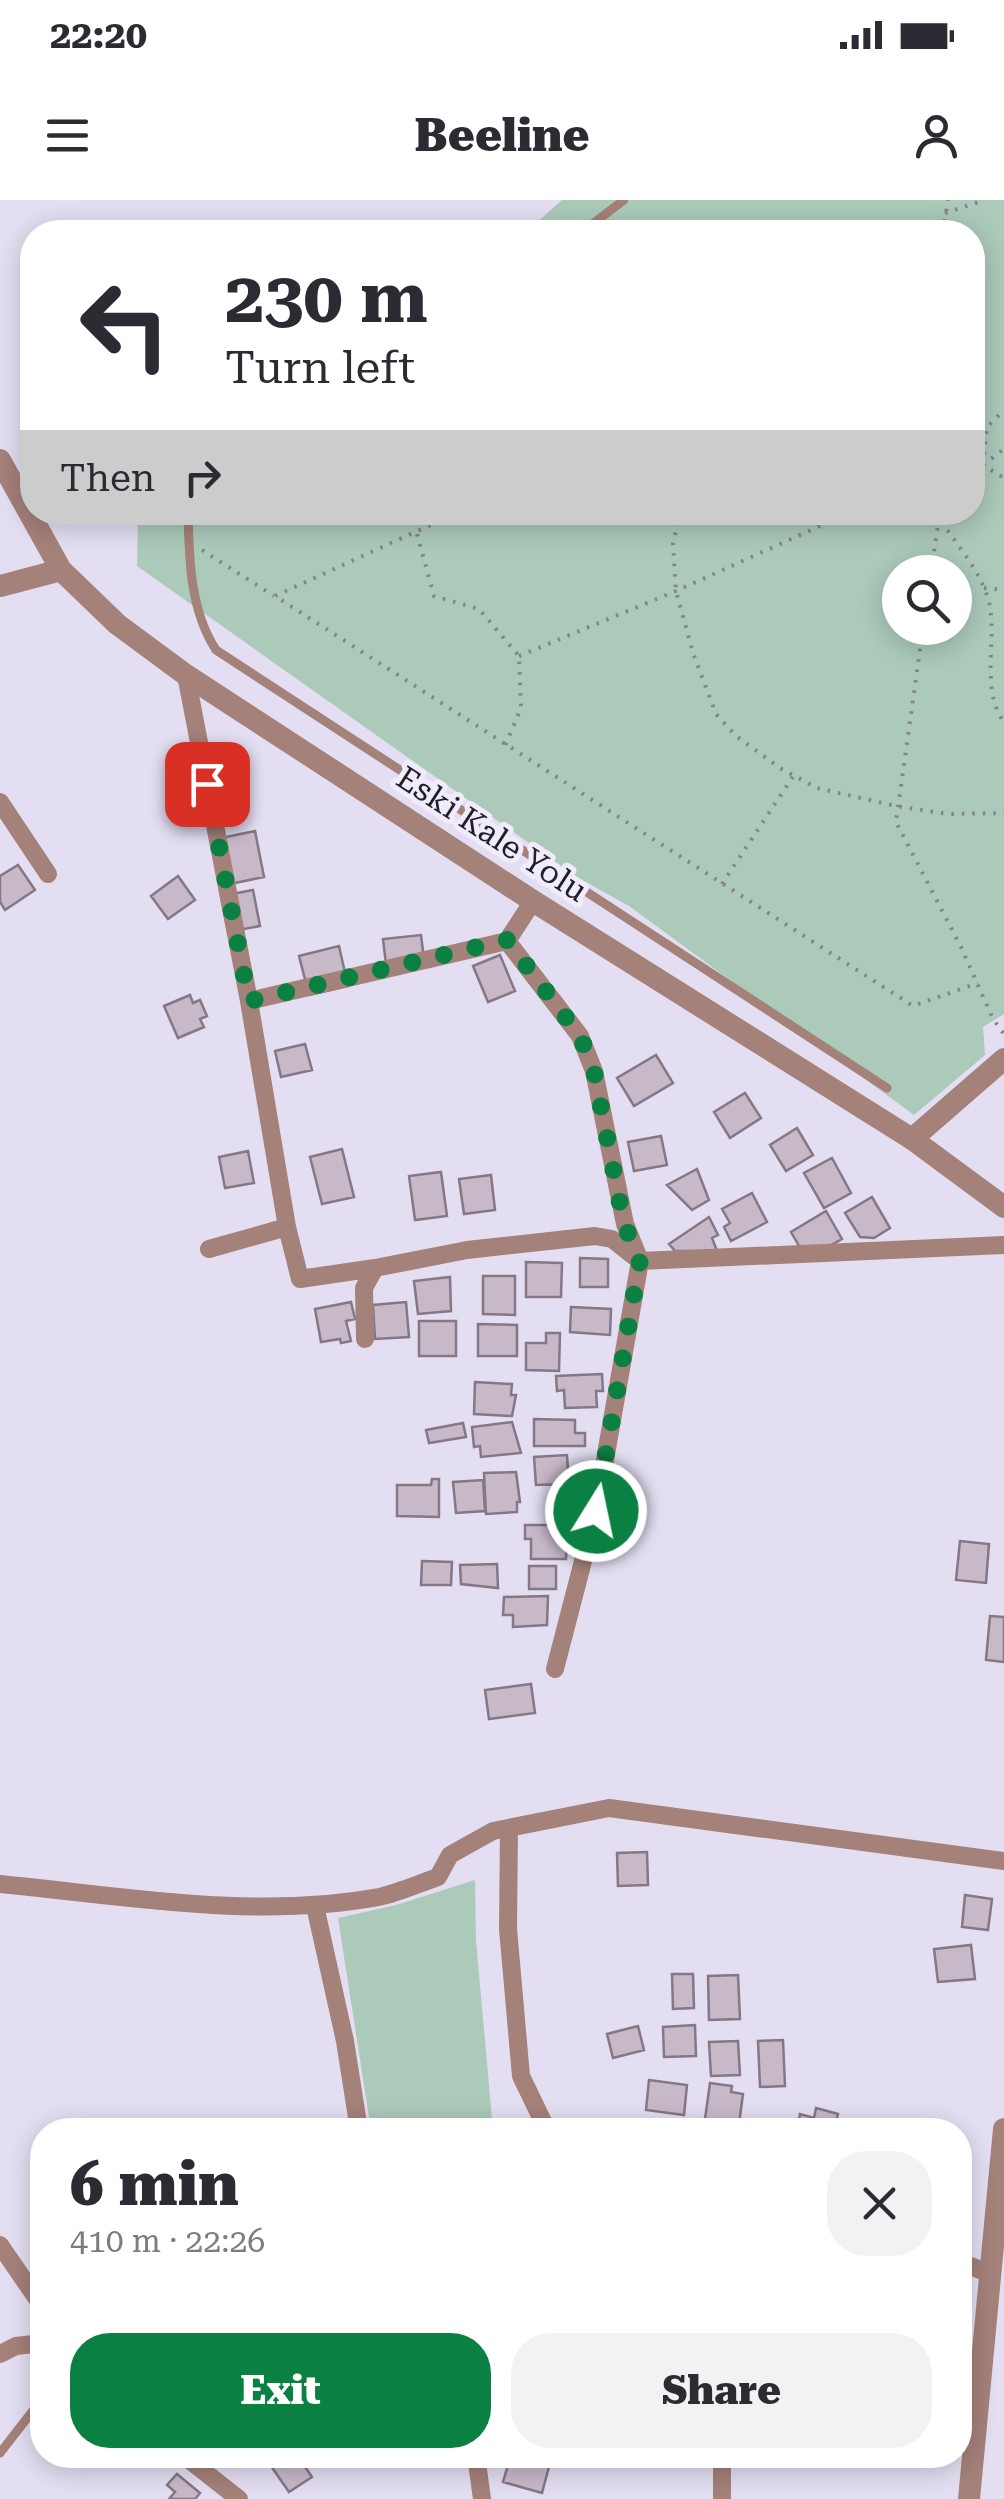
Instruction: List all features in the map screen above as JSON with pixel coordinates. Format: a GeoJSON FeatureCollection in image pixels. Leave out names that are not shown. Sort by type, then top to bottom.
{"type":"FeatureCollection","features":[{"type":"Feature","properties":{"kind":"street","name":"Eski Kale Yolu"},"geometry":{"type":"LineString","coordinates":[[0,460],[20,496]]}},
{"type":"Feature","properties":{"kind":"street","name":"Eski Kale Yolu"},"geometry":{"type":"LineString","coordinates":[[36,525],[61,570],[117,624],[186,675],[533,901],[912,1139],[1004,1208]]}},
{"type":"Feature","properties":{"kind":"street"},"geometry":{"type":"LineString","coordinates":[[0,586],[61,570]]}},
{"type":"Feature","properties":{"kind":"street"},"geometry":{"type":"LineString","coordinates":[[186,675],[249,1001],[287,1227],[300,1279],[467,1250],[595,1236],[612,1240],[640,1260],[1004,1245]]}},
{"type":"Feature","properties":{"kind":"street"},"geometry":{"type":"LineString","coordinates":[[0,802],[48,874]]}},
{"type":"Feature","properties":{"kind":"street"},"geometry":{"type":"LineString","coordinates":[[249,1001],[507,940],[533,901]]}},
{"type":"Feature","properties":{"kind":"street"},"geometry":{"type":"LineString","coordinates":[[507,940],[580,1036],[594,1071],[624,1224],[640,1260],[596,1511],[555,1669]]}},
{"type":"Feature","properties":{"kind":"street"},"geometry":{"type":"LineString","coordinates":[[912,1139],[1004,1059]]}},
{"type":"Feature","properties":{"kind":"street"},"geometry":{"type":"LineString","coordinates":[[208,1248],[287,1227]]}},
{"type":"Feature","properties":{"kind":"street"},"geometry":{"type":"LineString","coordinates":[[365,1339],[364,1288],[375,1268]]}},
{"type":"Feature","properties":{"kind":"street"},"geometry":{"type":"LineString","coordinates":[[0,1884],[236,1907],[316,1906],[382,1896],[438,1877],[450,1855],[493,1831],[608,1808],[1004,1861]]}},
{"type":"Feature","properties":{"kind":"street"},"geometry":{"type":"LineString","coordinates":[[510,1828],[508,1929],[520,2076],[541,2118]]}},
{"type":"Feature","properties":{"kind":"street"},"geometry":{"type":"LineString","coordinates":[[316,1906],[357,2118]]}},
{"type":"Feature","properties":{"kind":"street"},"geometry":{"type":"LineString","coordinates":[[969,2499],[1004,2129]]}},
{"type":"Feature","properties":{"kind":"street"},"geometry":{"type":"LineString","coordinates":[[0,2245],[30,2285]]}},
{"type":"Feature","properties":{"kind":"street"},"geometry":{"type":"LineString","coordinates":[[972,2267],[991,2274]]}},
{"type":"Feature","properties":{"kind":"street"},"geometry":{"type":"LineString","coordinates":[[0,2354],[16,2346],[30,2345]]}},
{"type":"Feature","properties":{"kind":"street"},"geometry":{"type":"LineString","coordinates":[[200,2468],[238,2499]]}},
{"type":"Feature","properties":{"kind":"street"},"geometry":{"type":"LineString","coordinates":[[478,2468],[482,2499]]}},
{"type":"Feature","properties":{"kind":"street"},"geometry":{"type":"LineString","coordinates":[[722,2468],[722,2499]]}},
{"type":"Feature","properties":{"kind":"lane"},"geometry":{"type":"LineString","coordinates":[[598,220],[624,200]]}},
{"type":"Feature","properties":{"kind":"lane"},"geometry":{"type":"LineString","coordinates":[[188,525],[196,602],[204,632],[216,650],[887,1088]]}},
{"type":"Feature","properties":{"kind":"lane"},"geometry":{"type":"LineString","coordinates":[[0,2453],[30,2414]]}},
{"type":"Feature","properties":{"kind":"path"},"geometry":{"type":"LineString","coordinates":[[944,220],[948,200]]}},
{"type":"Feature","properties":{"kind":"path"},"geometry":{"type":"LineString","coordinates":[[945,214],[981,201]]}},
{"type":"Feature","properties":{"kind":"path"},"geometry":{"type":"LineString","coordinates":[[985,446],[987,427],[1004,410]]}},
{"type":"Feature","properties":{"kind":"path"},"geometry":{"type":"LineString","coordinates":[[275,596],[433,525]]}},
{"type":"Feature","properties":{"kind":"path"},"geometry":{"type":"LineString","coordinates":[[677,525],[672,544],[676,591],[692,653],[716,714],[736,736],[817,788],[948,814],[1004,813]]}},
{"type":"Feature","properties":{"kind":"path"},"geometry":{"type":"LineString","coordinates":[[519,656],[822,525]]}},
{"type":"Feature","properties":{"kind":"path"},"geometry":{"type":"LineString","coordinates":[[933,555],[938,525]]}},
{"type":"Feature","properties":{"kind":"path"},"geometry":{"type":"LineString","coordinates":[[945,525],[984,588],[990,606],[993,707],[1004,722]]}},
{"type":"Feature","properties":{"kind":"path"},"geometry":{"type":"LineString","coordinates":[[417,533],[434,596],[478,610],[519,656],[520,708],[505,746]]}},
{"type":"Feature","properties":{"kind":"path"},"geometry":{"type":"LineString","coordinates":[[189,544],[210,553],[913,1006],[978,984]]}},
{"type":"Feature","properties":{"kind":"path"},"geometry":{"type":"LineString","coordinates":[[984,588],[1004,590]]}},
{"type":"Feature","properties":{"kind":"path"},"geometry":{"type":"LineString","coordinates":[[920,645],[896,822],[1004,1034]]}},
{"type":"Feature","properties":{"kind":"path"},"geometry":{"type":"LineString","coordinates":[[722,884],[794,776]]}},
{"type":"Feature","properties":{"kind":"green space"},"geometry":{"type":"Polygon","coordinates":[[[562,200],[1004,200],[1004,1014],[983,1027],[985,1055],[914,1115],[629,906],[577,877],[137,566],[138,525],[985,525],[985,220],[540,220],[562,200]]]}},
{"type":"Feature","properties":{"kind":"green space"},"geometry":{"type":"Polygon","coordinates":[[[475,1880],[476,1940],[492,2118],[369,2118],[338,1918],[475,1880]]]}},
{"type":"Feature","properties":{"kind":"building"},"geometry":{"type":"Polygon","coordinates":[[[235,787],[246,815],[218,825],[208,797],[235,787]]]}},
{"type":"Feature","properties":{"kind":"building"},"geometry":{"type":"Polygon","coordinates":[[[255,831],[264,877],[230,884],[221,838],[255,831]]]}},
{"type":"Feature","properties":{"kind":"building"},"geometry":{"type":"Polygon","coordinates":[[[18,865],[35,890],[5,910],[0,902],[0,876],[18,865]]]}},
{"type":"Feature","properties":{"kind":"building"},"geometry":{"type":"Polygon","coordinates":[[[178,876],[195,900],[168,919],[151,896],[178,876]]]}},
{"type":"Feature","properties":{"kind":"building"},"geometry":{"type":"Polygon","coordinates":[[[253,890],[260,926],[228,932],[221,896],[253,890]]]}},
{"type":"Feature","properties":{"kind":"building"},"geometry":{"type":"Polygon","coordinates":[[[421,935],[425,967],[387,973],[383,939],[421,935]]]}},
{"type":"Feature","properties":{"kind":"building"},"geometry":{"type":"Polygon","coordinates":[[[339,946],[348,986],[309,995],[299,956],[339,946]]]}},
{"type":"Feature","properties":{"kind":"building"},"geometry":{"type":"Polygon","coordinates":[[[500,955],[515,991],[488,1002],[473,966],[500,955]]]}},
{"type":"Feature","properties":{"kind":"building"},"geometry":{"type":"Polygon","coordinates":[[[190,995],[193,1003],[200,1000],[207,1016],[200,1019],[204,1027],[178,1038],[164,1006],[190,995]]]}},
{"type":"Feature","properties":{"kind":"building"},"geometry":{"type":"Polygon","coordinates":[[[305,1044],[312,1070],[281,1077],[275,1051],[305,1044]]]}},
{"type":"Feature","properties":{"kind":"building"},"geometry":{"type":"Polygon","coordinates":[[[656,1055],[673,1083],[634,1106],[617,1078],[656,1055]]]}},
{"type":"Feature","properties":{"kind":"building"},"geometry":{"type":"Polygon","coordinates":[[[745,1093],[761,1118],[730,1138],[714,1112],[745,1093]]]}},
{"type":"Feature","properties":{"kind":"building"},"geometry":{"type":"Polygon","coordinates":[[[797,1128],[813,1155],[786,1171],[770,1145],[797,1128]]]}},
{"type":"Feature","properties":{"kind":"building"},"geometry":{"type":"Polygon","coordinates":[[[661,1136],[667,1165],[634,1171],[628,1142],[661,1136]]]}},
{"type":"Feature","properties":{"kind":"building"},"geometry":{"type":"Polygon","coordinates":[[[342,1149],[354,1197],[322,1204],[310,1157],[342,1149]]]}},
{"type":"Feature","properties":{"kind":"building"},"geometry":{"type":"Polygon","coordinates":[[[248,1151],[254,1183],[225,1188],[219,1157],[248,1151]]]}},
{"type":"Feature","properties":{"kind":"building"},"geometry":{"type":"Polygon","coordinates":[[[832,1158],[851,1193],[824,1208],[804,1173],[832,1158]]]}},
{"type":"Feature","properties":{"kind":"building"},"geometry":{"type":"Polygon","coordinates":[[[697,1169],[709,1200],[692,1210],[667,1185],[697,1169]]]}},
{"type":"Feature","properties":{"kind":"building"},"geometry":{"type":"Polygon","coordinates":[[[441,1172],[447,1216],[415,1220],[409,1176],[441,1172]]]}},
{"type":"Feature","properties":{"kind":"building"},"geometry":{"type":"Polygon","coordinates":[[[491,1175],[495,1210],[464,1214],[459,1179],[491,1175]]]}},
{"type":"Feature","properties":{"kind":"building"},"geometry":{"type":"Polygon","coordinates":[[[752,1193],[767,1222],[731,1241],[724,1227],[730,1223],[722,1209],[752,1193]]]}},
{"type":"Feature","properties":{"kind":"building"},"geometry":{"type":"Polygon","coordinates":[[[872,1197],[890,1228],[874,1238],[860,1237],[845,1213],[872,1197]]]}},
{"type":"Feature","properties":{"kind":"building"},"geometry":{"type":"Polygon","coordinates":[[[826,1211],[842,1239],[820,1251],[803,1253],[791,1232],[826,1211]]]}},
{"type":"Feature","properties":{"kind":"building"},"geometry":{"type":"Polygon","coordinates":[[[709,1217],[718,1235],[712,1238],[717,1251],[675,1251],[669,1244],[709,1217]]]}},
{"type":"Feature","properties":{"kind":"building"},"geometry":{"type":"Polygon","coordinates":[[[580,1258],[608,1259],[608,1287],[580,1287],[580,1258]]]}},
{"type":"Feature","properties":{"kind":"building"},"geometry":{"type":"Polygon","coordinates":[[[526,1262],[562,1263],[561,1297],[526,1297],[526,1262]]]}},
{"type":"Feature","properties":{"kind":"building"},"geometry":{"type":"Polygon","coordinates":[[[483,1276],[515,1276],[515,1315],[483,1314],[483,1276]]]}},
{"type":"Feature","properties":{"kind":"building"},"geometry":{"type":"Polygon","coordinates":[[[450,1277],[451,1311],[418,1314],[414,1281],[450,1277]]]}},
{"type":"Feature","properties":{"kind":"building"},"geometry":{"type":"Polygon","coordinates":[[[351,1302],[355,1319],[346,1321],[351,1341],[321,1342],[315,1309],[351,1302]]]}},
{"type":"Feature","properties":{"kind":"building"},"geometry":{"type":"Polygon","coordinates":[[[406,1302],[409,1337],[375,1339],[373,1305],[406,1302]]]}},
{"type":"Feature","properties":{"kind":"building"},"geometry":{"type":"Polygon","coordinates":[[[571,1307],[611,1309],[610,1335],[570,1332],[571,1307]]]}},
{"type":"Feature","properties":{"kind":"building"},"geometry":{"type":"Polygon","coordinates":[[[419,1321],[456,1321],[456,1356],[419,1356],[419,1321]]]}},
{"type":"Feature","properties":{"kind":"building"},"geometry":{"type":"Polygon","coordinates":[[[478,1324],[517,1325],[517,1356],[478,1356],[478,1324]]]}},
{"type":"Feature","properties":{"kind":"building"},"geometry":{"type":"Polygon","coordinates":[[[546,1333],[560,1333],[559,1371],[526,1370],[526,1343],[546,1343],[546,1333]]]}},
{"type":"Feature","properties":{"kind":"building"},"geometry":{"type":"Polygon","coordinates":[[[602,1374],[603,1391],[596,1391],[597,1407],[565,1408],[564,1390],[557,1391],[556,1376],[602,1374]]]}},
{"type":"Feature","properties":{"kind":"building"},"geometry":{"type":"Polygon","coordinates":[[[475,1382],[512,1384],[511,1395],[516,1395],[512,1416],[474,1414],[475,1382]]]}},
{"type":"Feature","properties":{"kind":"building"},"geometry":{"type":"Polygon","coordinates":[[[534,1419],[575,1420],[575,1433],[585,1433],[585,1446],[534,1446],[534,1419]]]}},
{"type":"Feature","properties":{"kind":"building"},"geometry":{"type":"Polygon","coordinates":[[[512,1422],[521,1453],[481,1457],[480,1446],[474,1447],[472,1427],[512,1422]]]}},
{"type":"Feature","properties":{"kind":"building"},"geometry":{"type":"Polygon","coordinates":[[[463,1423],[466,1437],[429,1443],[426,1430],[463,1423]]]}},
{"type":"Feature","properties":{"kind":"building"},"geometry":{"type":"Polygon","coordinates":[[[567,1455],[569,1484],[536,1485],[534,1457],[567,1455]]]}},
{"type":"Feature","properties":{"kind":"building"},"geometry":{"type":"Polygon","coordinates":[[[516,1472],[520,1502],[517,1512],[486,1514],[484,1473],[516,1472]]]}},
{"type":"Feature","properties":{"kind":"building"},"geometry":{"type":"Polygon","coordinates":[[[432,1479],[439,1479],[439,1517],[397,1516],[397,1485],[431,1485],[432,1479]]]}},
{"type":"Feature","properties":{"kind":"building"},"geometry":{"type":"Polygon","coordinates":[[[483,1480],[485,1511],[456,1513],[453,1482],[483,1480]]]}},
{"type":"Feature","properties":{"kind":"building"},"geometry":{"type":"Polygon","coordinates":[[[525,1525],[560,1525],[560,1536],[567,1536],[566,1559],[531,1559],[531,1539],[525,1539],[525,1525]]]}},
{"type":"Feature","properties":{"kind":"building"},"geometry":{"type":"Polygon","coordinates":[[[960,1541],[989,1544],[986,1583],[956,1580],[960,1541]]]}},
{"type":"Feature","properties":{"kind":"building"},"geometry":{"type":"Polygon","coordinates":[[[422,1561],[452,1562],[451,1585],[421,1585],[422,1561]]]}},
{"type":"Feature","properties":{"kind":"building"},"geometry":{"type":"Polygon","coordinates":[[[497,1564],[498,1588],[461,1584],[460,1565],[497,1564]]]}},
{"type":"Feature","properties":{"kind":"building"},"geometry":{"type":"Polygon","coordinates":[[[529,1566],[556,1566],[556,1589],[529,1589],[529,1566]]]}},
{"type":"Feature","properties":{"kind":"building"},"geometry":{"type":"Polygon","coordinates":[[[548,1596],[547,1625],[513,1627],[513,1615],[503,1615],[504,1597],[548,1596]]]}},
{"type":"Feature","properties":{"kind":"building"},"geometry":{"type":"Polygon","coordinates":[[[990,1616],[1004,1617],[1004,1662],[986,1660],[990,1616]]]}},
{"type":"Feature","properties":{"kind":"building"},"geometry":{"type":"Polygon","coordinates":[[[531,1684],[535,1713],[489,1719],[485,1690],[531,1684]]]}},
{"type":"Feature","properties":{"kind":"building"},"geometry":{"type":"Polygon","coordinates":[[[647,1852],[648,1885],[618,1886],[617,1853],[647,1852]]]}},
{"type":"Feature","properties":{"kind":"building"},"geometry":{"type":"Polygon","coordinates":[[[965,1895],[992,1899],[988,1930],[962,1927],[965,1895]]]}},
{"type":"Feature","properties":{"kind":"building"},"geometry":{"type":"Polygon","coordinates":[[[971,1945],[975,1979],[938,1982],[934,1949],[971,1945]]]}},
{"type":"Feature","properties":{"kind":"building"},"geometry":{"type":"Polygon","coordinates":[[[672,1974],[693,1974],[694,2008],[673,2009],[672,1974]]]}},
{"type":"Feature","properties":{"kind":"building"},"geometry":{"type":"Polygon","coordinates":[[[738,1975],[740,2019],[709,2020],[708,1976],[738,1975]]]}},
{"type":"Feature","properties":{"kind":"building"},"geometry":{"type":"Polygon","coordinates":[[[695,2025],[696,2056],[664,2057],[663,2027],[695,2025]]]}},
{"type":"Feature","properties":{"kind":"building"},"geometry":{"type":"Polygon","coordinates":[[[638,2026],[644,2050],[613,2058],[607,2034],[638,2026]]]}},
{"type":"Feature","properties":{"kind":"building"},"geometry":{"type":"Polygon","coordinates":[[[783,2040],[785,2086],[760,2087],[758,2041],[783,2040]]]}},
{"type":"Feature","properties":{"kind":"building"},"geometry":{"type":"Polygon","coordinates":[[[738,2041],[740,2075],[711,2076],[709,2042],[738,2041]]]}},
{"type":"Feature","properties":{"kind":"building"},"geometry":{"type":"Polygon","coordinates":[[[649,2080],[687,2085],[684,2115],[646,2110],[649,2080]]]}},
{"type":"Feature","properties":{"kind":"building"},"geometry":{"type":"Polygon","coordinates":[[[710,2083],[732,2086],[731,2092],[743,2094],[740,2118],[705,2118],[710,2083]]]}},
{"type":"Feature","properties":{"kind":"building"},"geometry":{"type":"Polygon","coordinates":[[[816,2108],[838,2114],[837,2118],[814,2118],[816,2108]]]}},
{"type":"Feature","properties":{"kind":"building"},"geometry":{"type":"Polygon","coordinates":[[[272,2468],[306,2468],[312,2477],[289,2492],[272,2468]]]}},
{"type":"Feature","properties":{"kind":"building"},"geometry":{"type":"Polygon","coordinates":[[[507,2468],[549,2468],[542,2493],[503,2482],[507,2468]]]}},
{"type":"Feature","properties":{"kind":"building"},"geometry":{"type":"Polygon","coordinates":[[[177,2474],[200,2493],[195,2499],[169,2499],[175,2492],[167,2485],[177,2474]]]}},
{"type":"Feature","properties":{"kind":"route"},"geometry":{"type":"LineString","coordinates":[[207,784],[249,1001],[507,940],[580,1036],[594,1071],[624,1224],[640,1260],[596,1511]]}}]}
